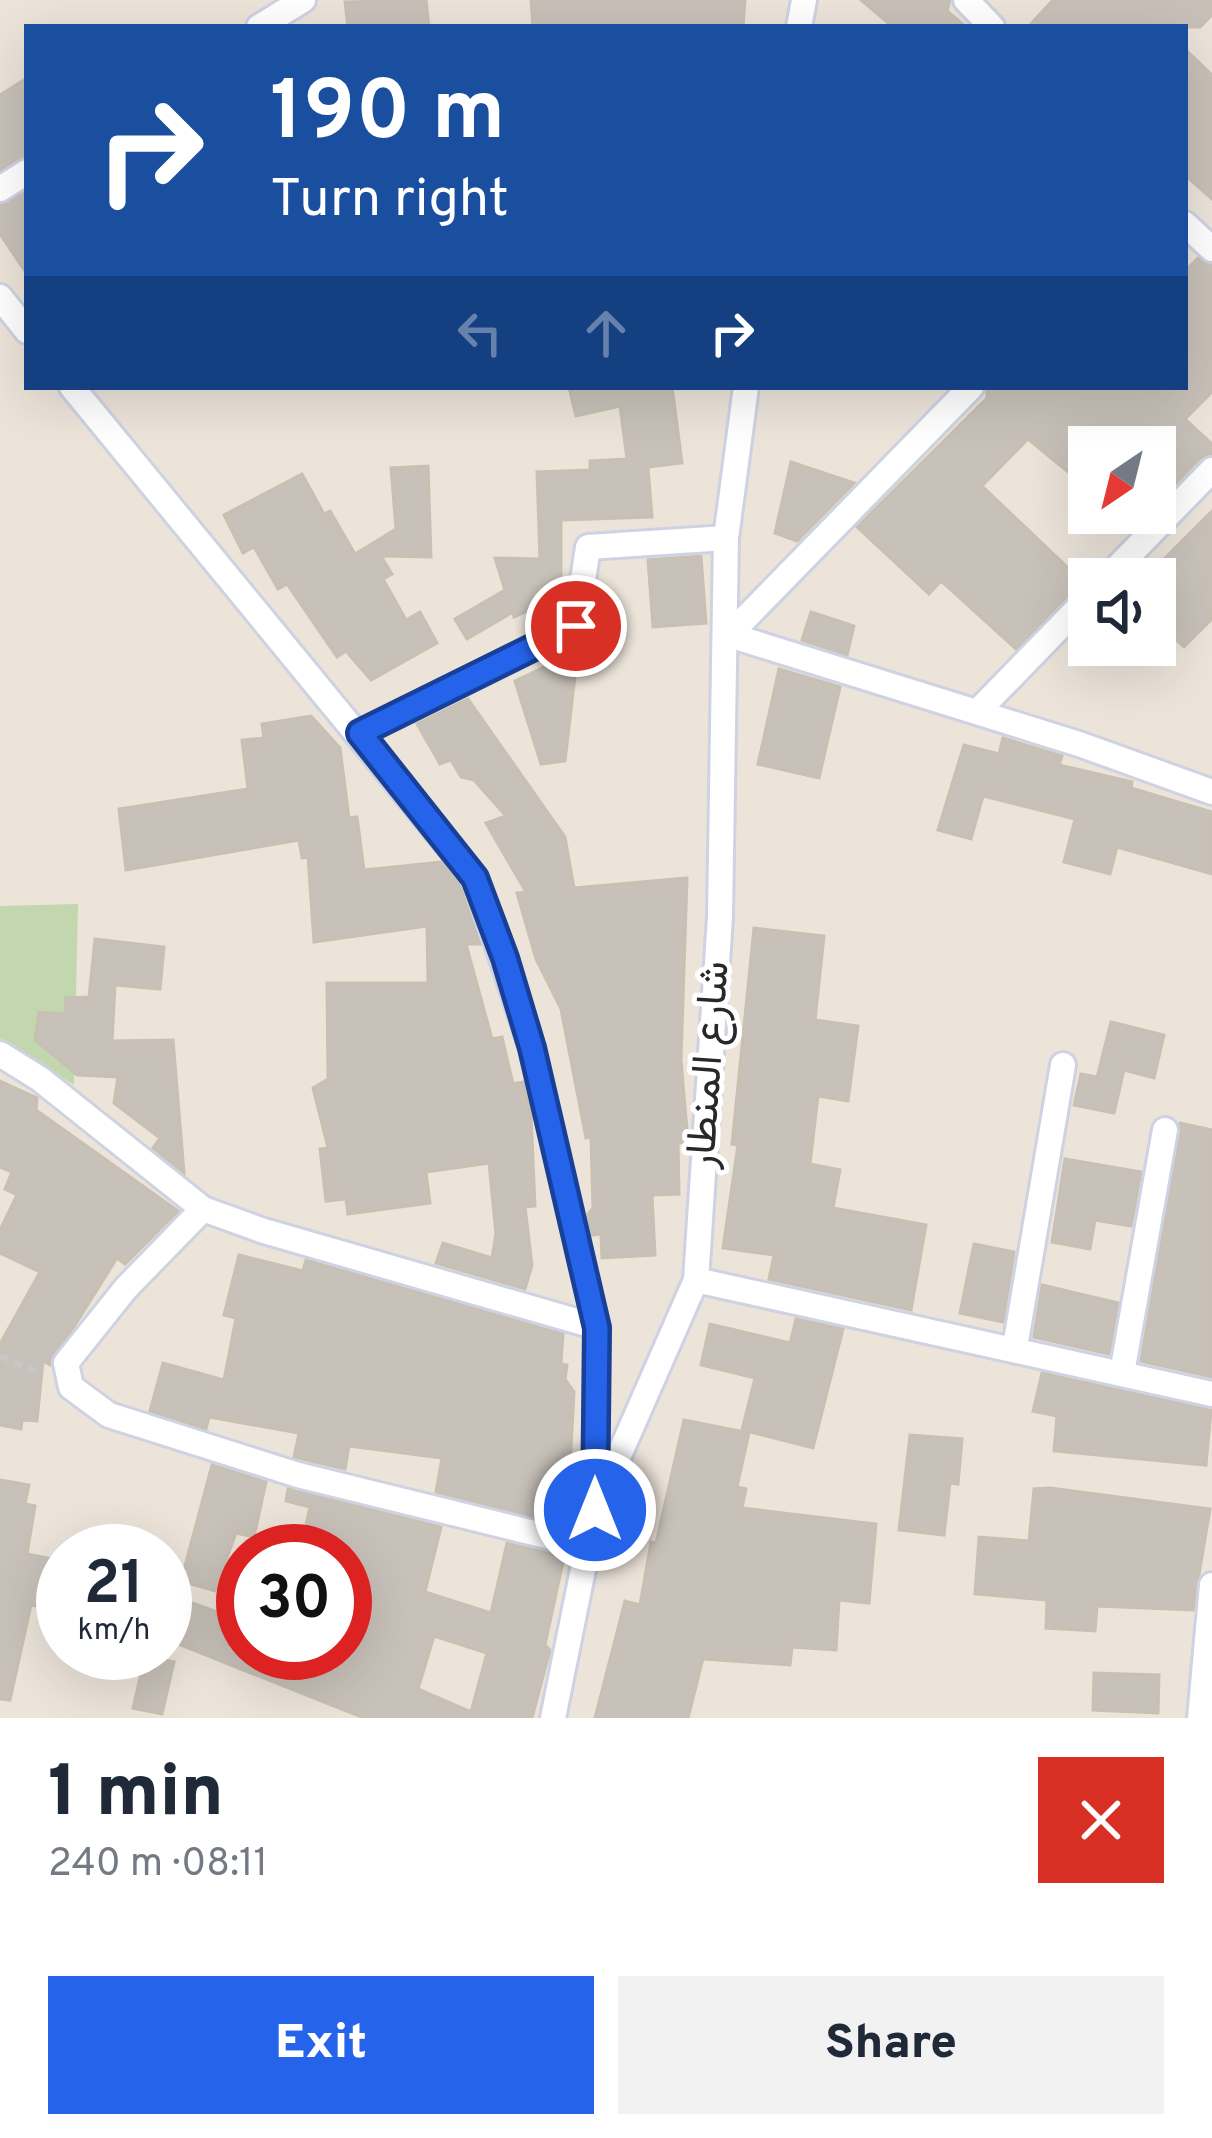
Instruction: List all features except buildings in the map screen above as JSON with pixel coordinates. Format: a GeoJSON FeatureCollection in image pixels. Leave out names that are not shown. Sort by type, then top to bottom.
{"type":"FeatureCollection","features":[{"type":"Feature","properties":{"kind":"street"},"geometry":{"type":"LineString","coordinates":[[265,24],[302,0]]}},
{"type":"Feature","properties":{"kind":"street"},"geometry":{"type":"LineString","coordinates":[[966,0],[989,24]]}},
{"type":"Feature","properties":{"kind":"street"},"geometry":{"type":"LineString","coordinates":[[1188,227],[1212,249]]}},
{"type":"Feature","properties":{"kind":"street"},"geometry":{"type":"LineString","coordinates":[[0,297],[24,327]]}},
{"type":"Feature","properties":{"kind":"street"},"geometry":{"type":"LineString","coordinates":[[74,390],[475,878],[532,1048],[597,1328],[595,1510]]}},
{"type":"Feature","properties":{"kind":"street","name":"شارع المنطار"},"geometry":{"type":"LineString","coordinates":[[553,1718],[595,1510],[696,1280],[720,917],[729,635],[726,538],[746,390]]}},
{"type":"Feature","properties":{"kind":"street"},"geometry":{"type":"LineString","coordinates":[[968,390],[729,635],[1212,792]]}},
{"type":"Feature","properties":{"kind":"street"},"geometry":{"type":"LineString","coordinates":[[1126,558],[1212,470]]}},
{"type":"Feature","properties":{"kind":"street"},"geometry":{"type":"LineString","coordinates":[[360,733],[576,626],[588,547],[726,538]]}},
{"type":"Feature","properties":{"kind":"street"},"geometry":{"type":"LineString","coordinates":[[977,712],[1068,619]]}},
{"type":"Feature","properties":{"kind":"street"},"geometry":{"type":"LineString","coordinates":[[0,1054],[40,1078],[203,1209],[597,1328]]}},
{"type":"Feature","properties":{"kind":"street"},"geometry":{"type":"LineString","coordinates":[[1015,1347],[1063,1065]]}},
{"type":"Feature","properties":{"kind":"street"},"geometry":{"type":"LineString","coordinates":[[1122,1372],[1165,1130]]}},
{"type":"Feature","properties":{"kind":"street"},"geometry":{"type":"LineString","coordinates":[[203,1209],[91,1328],[65,1363],[71,1387],[109,1415],[298,1474],[587,1546]]}},
{"type":"Feature","properties":{"kind":"street"},"geometry":{"type":"LineString","coordinates":[[696,1280],[1212,1394]]}},
{"type":"Feature","properties":{"kind":"street"},"geometry":{"type":"LineString","coordinates":[[1199,1718],[1212,1585]]}},
{"type":"Feature","properties":{"kind":"path"},"geometry":{"type":"LineString","coordinates":[[0,1356],[71,1387]]}},
{"type":"Feature","properties":{"kind":"green space"},"geometry":{"type":"Polygon","coordinates":[[[78,904],[74,1085],[0,1038],[0,906],[78,904]]]}},
{"type":"Feature","properties":{"kind":"route"},"geometry":{"type":"LineString","coordinates":[[576,626],[360,733],[475,878],[505,958],[532,1048],[597,1328],[595,1510]]}}]}
